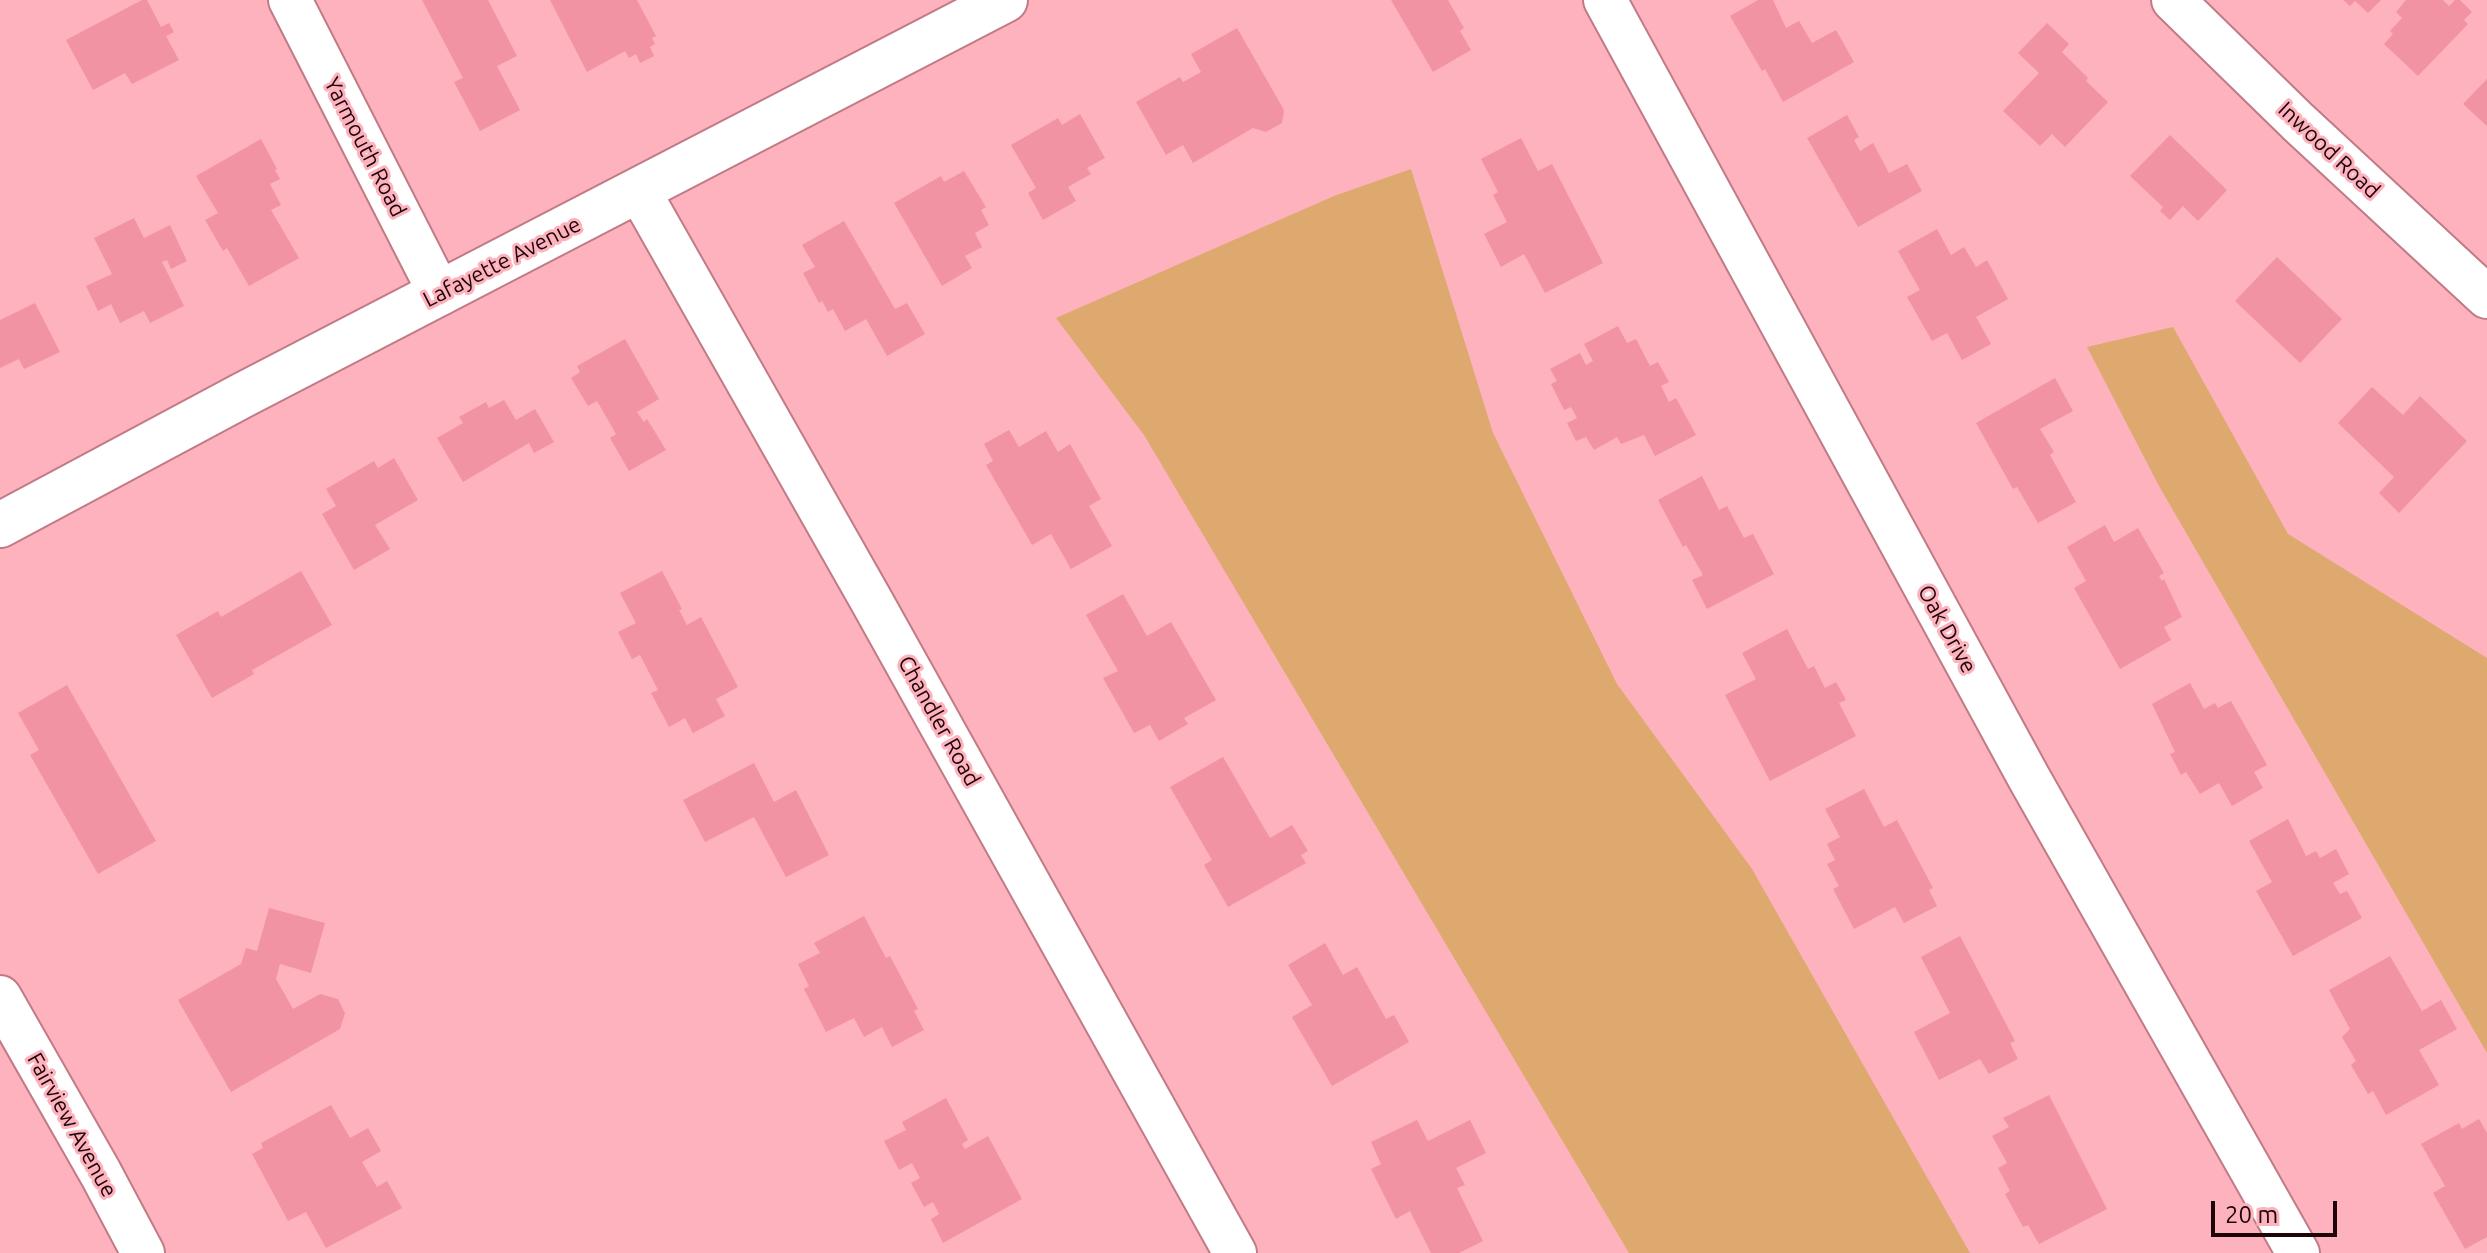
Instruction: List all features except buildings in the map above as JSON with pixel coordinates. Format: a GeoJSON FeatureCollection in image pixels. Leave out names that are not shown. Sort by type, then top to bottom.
{"type":"FeatureCollection","features":[{"type":"Feature","properties":{"kind":"street","name":"Yarmouth Road"},"geometry":{"type":"LineString","coordinates":[[290,0],[440,294]]}},
{"type":"Feature","properties":{"kind":"street","name":"Lafayette Avenue"},"geometry":{"type":"LineString","coordinates":[[0,525],[243,395],[1005,0]]}},
{"type":"Feature","properties":{"kind":"street","name":"Oak Drive"},"geometry":{"type":"LineString","coordinates":[[1605,0],[2029,778],[2298,1253]]}},
{"type":"Feature","properties":{"kind":"street","name":"Inwood Road"},"geometry":{"type":"LineString","coordinates":[[2173,0],[2298,122],[2487,297]]}},
{"type":"Feature","properties":{"kind":"street","name":"Chandler Road"},"geometry":{"type":"LineString","coordinates":[[639,191],[1235,1253]]}},
{"type":"Feature","properties":{"kind":"street","name":"Fairview Avenue"},"geometry":{"type":"LineString","coordinates":[[0,997],[143,1253]]}},
{"type":"Feature","properties":{"kind":"shaded area"},"geometry":{"type":"Polygon","coordinates":[[[1411,169],[1493,433],[1617,684],[1752,869],[1970,1253],[1629,1253],[1144,435],[1056,318],[1334,196],[1411,169]]]}},
{"type":"Feature","properties":{"kind":"shaded area"},"geometry":{"type":"Polygon","coordinates":[[[2173,327],[2288,534],[2487,658],[2487,1053],[2159,486],[2087,347],[2173,327]]]}}]}
